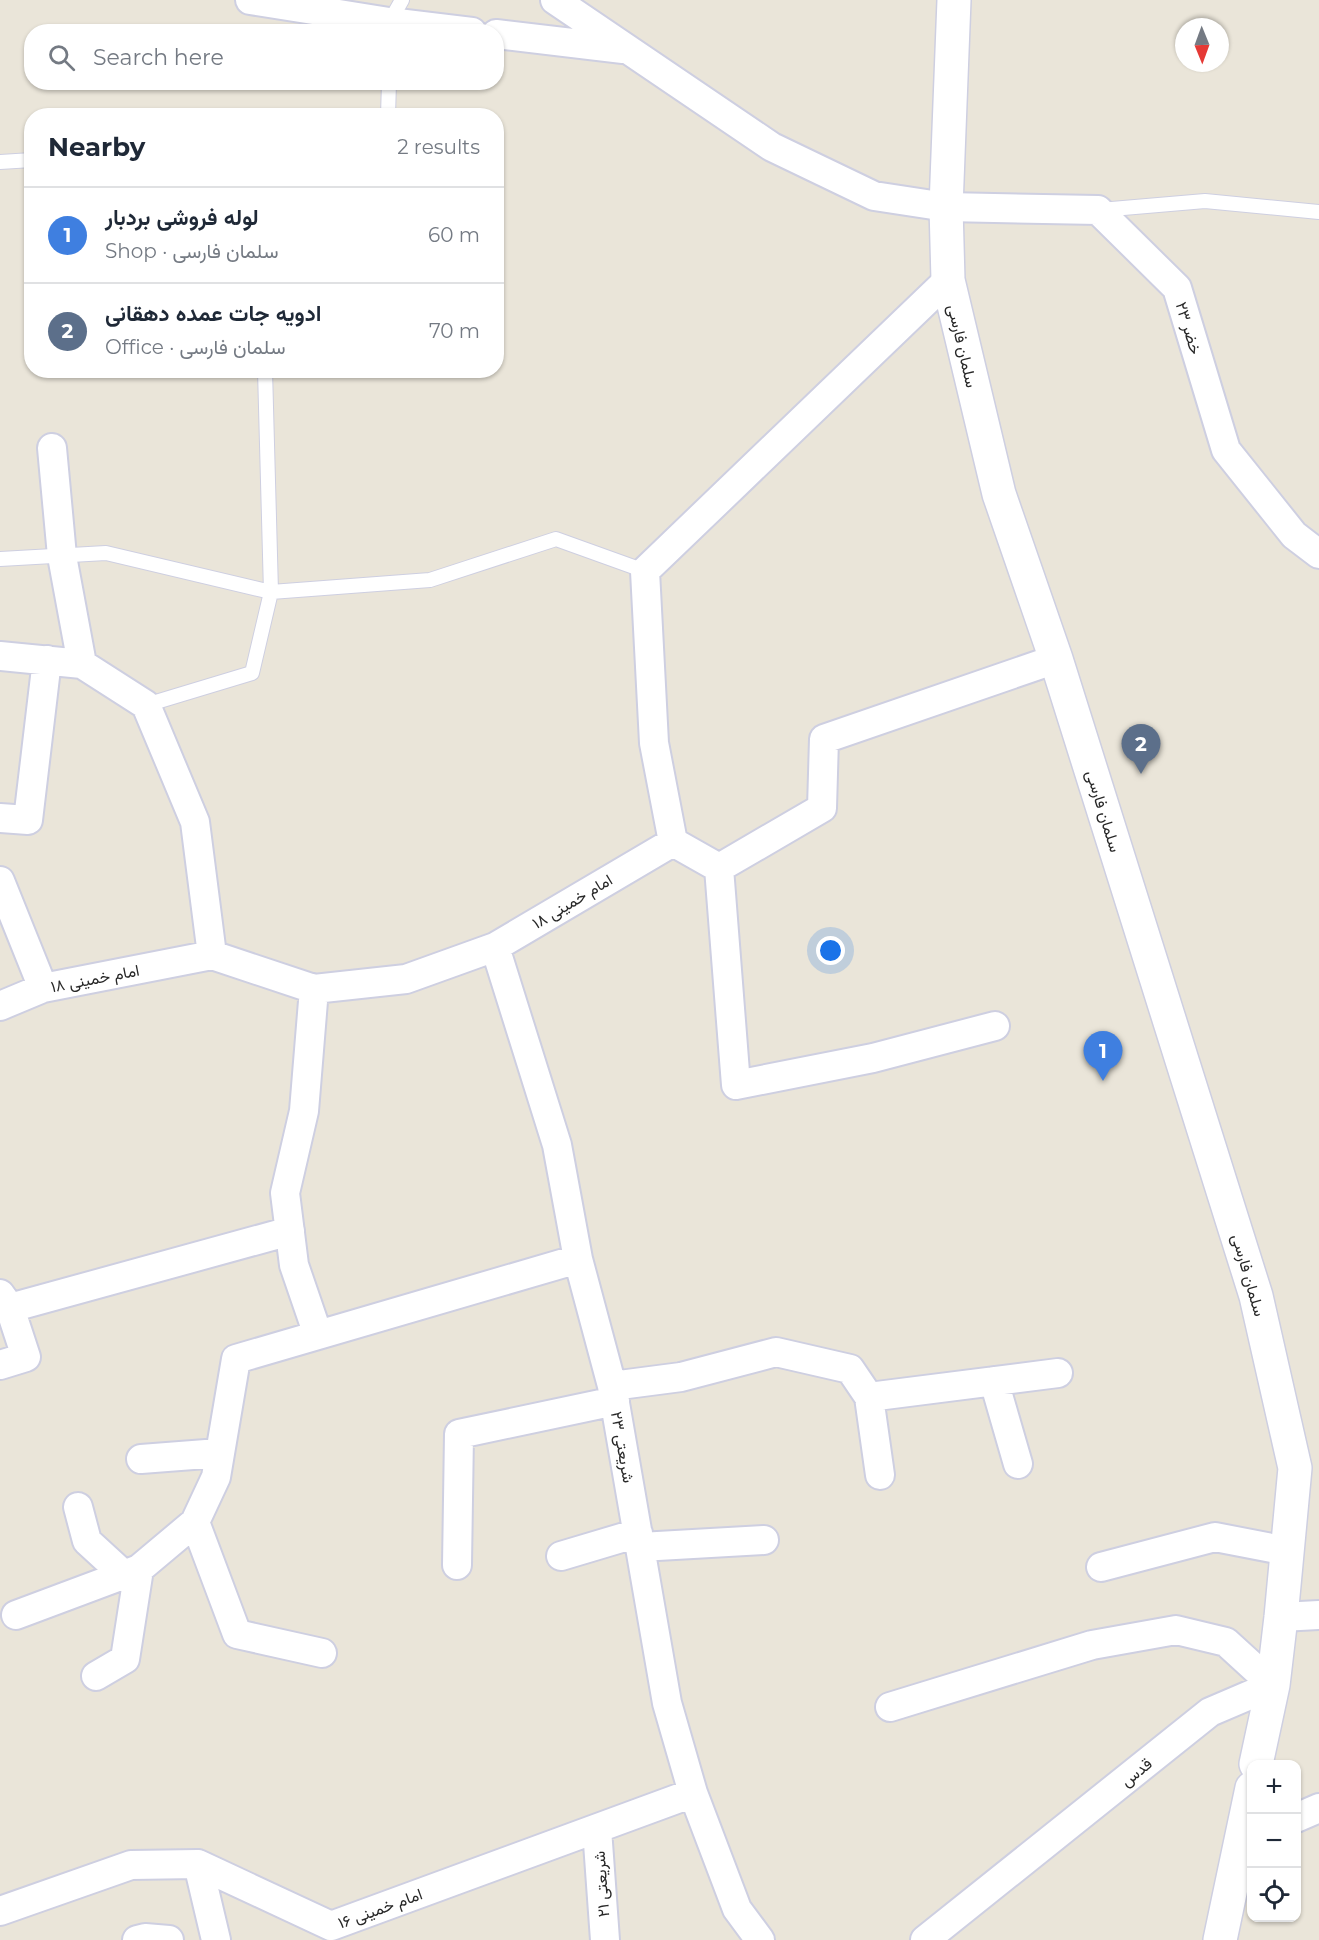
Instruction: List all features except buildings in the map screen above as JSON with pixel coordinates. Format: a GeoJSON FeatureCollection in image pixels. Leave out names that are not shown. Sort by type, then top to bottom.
{"type":"FeatureCollection","features":[{"type":"Feature","properties":{"kind":"street"},"geometry":{"type":"LineString","coordinates":[[250,0],[427,24]]}},
{"type":"Feature","properties":{"kind":"street"},"geometry":{"type":"LineString","coordinates":[[555,0],[772,147],[874,196],[946,207],[1098,210]]}},
{"type":"Feature","properties":{"kind":"street","name":"سلمان فارسی"},"geometry":{"type":"LineString","coordinates":[[954,0],[946,207],[948,280],[999,494],[1056,659],[1256,1296],[1295,1468],[1281,1617]]}},
{"type":"Feature","properties":{"kind":"street"},"geometry":{"type":"LineString","coordinates":[[504,35],[628,50]]}},
{"type":"Feature","properties":{"kind":"street","name":"خضر ۲۳"},"geometry":{"type":"LineString","coordinates":[[1098,210],[1176,288],[1226,450],[1294,535],[1319,554]]}},
{"type":"Feature","properties":{"kind":"street"},"geometry":{"type":"LineString","coordinates":[[719,868],[673,842],[654,743],[645,571],[948,280]]}},
{"type":"Feature","properties":{"kind":"street"},"geometry":{"type":"LineString","coordinates":[[52,448],[62,556],[82,664]]}},
{"type":"Feature","properties":{"kind":"street"},"geometry":{"type":"LineString","coordinates":[[0,656],[82,664],[146,705],[195,822],[212,955]]}},
{"type":"Feature","properties":{"kind":"street"},"geometry":{"type":"LineString","coordinates":[[719,868],[822,808],[824,739],[1056,659]]}},
{"type":"Feature","properties":{"kind":"street"},"geometry":{"type":"LineString","coordinates":[[0,818],[28,820],[47,660]]}},
{"type":"Feature","properties":{"kind":"street","name":"امام خمینی ۱۸"},"geometry":{"type":"LineString","coordinates":[[0,1006],[43,988],[212,955],[314,989],[406,979],[495,947],[673,842]]}},
{"type":"Feature","properties":{"kind":"street"},"geometry":{"type":"LineString","coordinates":[[719,868],[736,1085],[873,1058],[994,1026]]}},
{"type":"Feature","properties":{"kind":"street"},"geometry":{"type":"LineString","coordinates":[[0,881],[43,988]]}},
{"type":"Feature","properties":{"kind":"street","name":"شریعتی ۲۳"},"geometry":{"type":"LineString","coordinates":[[495,947],[557,1145],[578,1259],[614,1394],[668,1703],[693,1793],[737,1909],[760,1940]]}},
{"type":"Feature","properties":{"kind":"street"},"geometry":{"type":"LineString","coordinates":[[314,989],[304,1112],[285,1193],[294,1265],[318,1335]]}},
{"type":"Feature","properties":{"kind":"street"},"geometry":{"type":"LineString","coordinates":[[0,1365],[26,1357],[5,1301],[290,1231]]}},
{"type":"Feature","properties":{"kind":"street"},"geometry":{"type":"LineString","coordinates":[[16,1615],[131,1571],[195,1522],[216,1477],[236,1359],[578,1259]]}},
{"type":"Feature","properties":{"kind":"street"},"geometry":{"type":"LineString","coordinates":[[457,1565],[459,1434],[776,1352],[850,1369],[869,1397],[880,1475]]}},
{"type":"Feature","properties":{"kind":"street"},"geometry":{"type":"LineString","coordinates":[[869,1397],[1058,1373]]}},
{"type":"Feature","properties":{"kind":"street"},"geometry":{"type":"LineString","coordinates":[[994,1381],[1018,1464]]}},
{"type":"Feature","properties":{"kind":"street"},"geometry":{"type":"LineString","coordinates":[[141,1459],[219,1453]]}},
{"type":"Feature","properties":{"kind":"street"},"geometry":{"type":"LineString","coordinates":[[78,1507],[87,1540],[131,1571]]}},
{"type":"Feature","properties":{"kind":"street"},"geometry":{"type":"LineString","coordinates":[[195,1522],[237,1634],[322,1653]]}},
{"type":"Feature","properties":{"kind":"street"},"geometry":{"type":"LineString","coordinates":[[1101,1567],[1215,1537],[1287,1551]]}},
{"type":"Feature","properties":{"kind":"street"},"geometry":{"type":"LineString","coordinates":[[561,1556],[639,1540],[764,1540]]}},
{"type":"Feature","properties":{"kind":"street"},"geometry":{"type":"LineString","coordinates":[[96,1676],[125,1659],[131,1571]]}},
{"type":"Feature","properties":{"kind":"street"},"geometry":{"type":"LineString","coordinates":[[1257,1760],[1273,1685],[1281,1617],[1319,1615]]}},
{"type":"Feature","properties":{"kind":"street"},"geometry":{"type":"LineString","coordinates":[[890,1707],[1092,1645],[1176,1630],[1226,1642],[1273,1685]]}},
{"type":"Feature","properties":{"kind":"street","name":"قدس"},"geometry":{"type":"LineString","coordinates":[[925,1940],[1210,1712],[1273,1685]]}},
{"type":"Feature","properties":{"kind":"street","name":"امام خمینی ۱۶"},"geometry":{"type":"LineString","coordinates":[[0,1911],[131,1865],[198,1864],[330,1926],[693,1793]]}},
{"type":"Feature","properties":{"kind":"street"},"geometry":{"type":"LineString","coordinates":[[1301,1816],[1319,1808]]}},
{"type":"Feature","properties":{"kind":"street"},"geometry":{"type":"LineString","coordinates":[[1220,1940],[1246,1839],[1248,1814]]}},
{"type":"Feature","properties":{"kind":"street","name":"شریعتی ۲۱"},"geometry":{"type":"LineString","coordinates":[[597,1829],[605,1940]]}},
{"type":"Feature","properties":{"kind":"street"},"geometry":{"type":"LineString","coordinates":[[198,1864],[216,1940]]}},
{"type":"Feature","properties":{"kind":"street"},"geometry":{"type":"LineString","coordinates":[[137,1940],[144,1938],[169,1940]]}},
{"type":"Feature","properties":{"kind":"lane"},"geometry":{"type":"LineString","coordinates":[[388,108],[389,90]]}},
{"type":"Feature","properties":{"kind":"lane"},"geometry":{"type":"LineString","coordinates":[[0,162],[24,160]]}},
{"type":"Feature","properties":{"kind":"lane"},"geometry":{"type":"LineString","coordinates":[[1098,210],[1205,201],[1319,212]]}},
{"type":"Feature","properties":{"kind":"lane"},"geometry":{"type":"LineString","coordinates":[[146,705],[252,673],[271,592],[265,378]]}},
{"type":"Feature","properties":{"kind":"lane"},"geometry":{"type":"LineString","coordinates":[[0,559],[106,553],[271,592],[430,580],[556,539],[645,571]]}},
{"type":"Feature","properties":{"kind":"place","name":"ادویه جات‌ عمده ‌دهقانی"},"geometry":{"type":"Point","coordinates":[1141,774]}},
{"type":"Feature","properties":{"kind":"place","name":"لوله فروشی بردبار"},"geometry":{"type":"Point","coordinates":[1103,1081]}}]}
